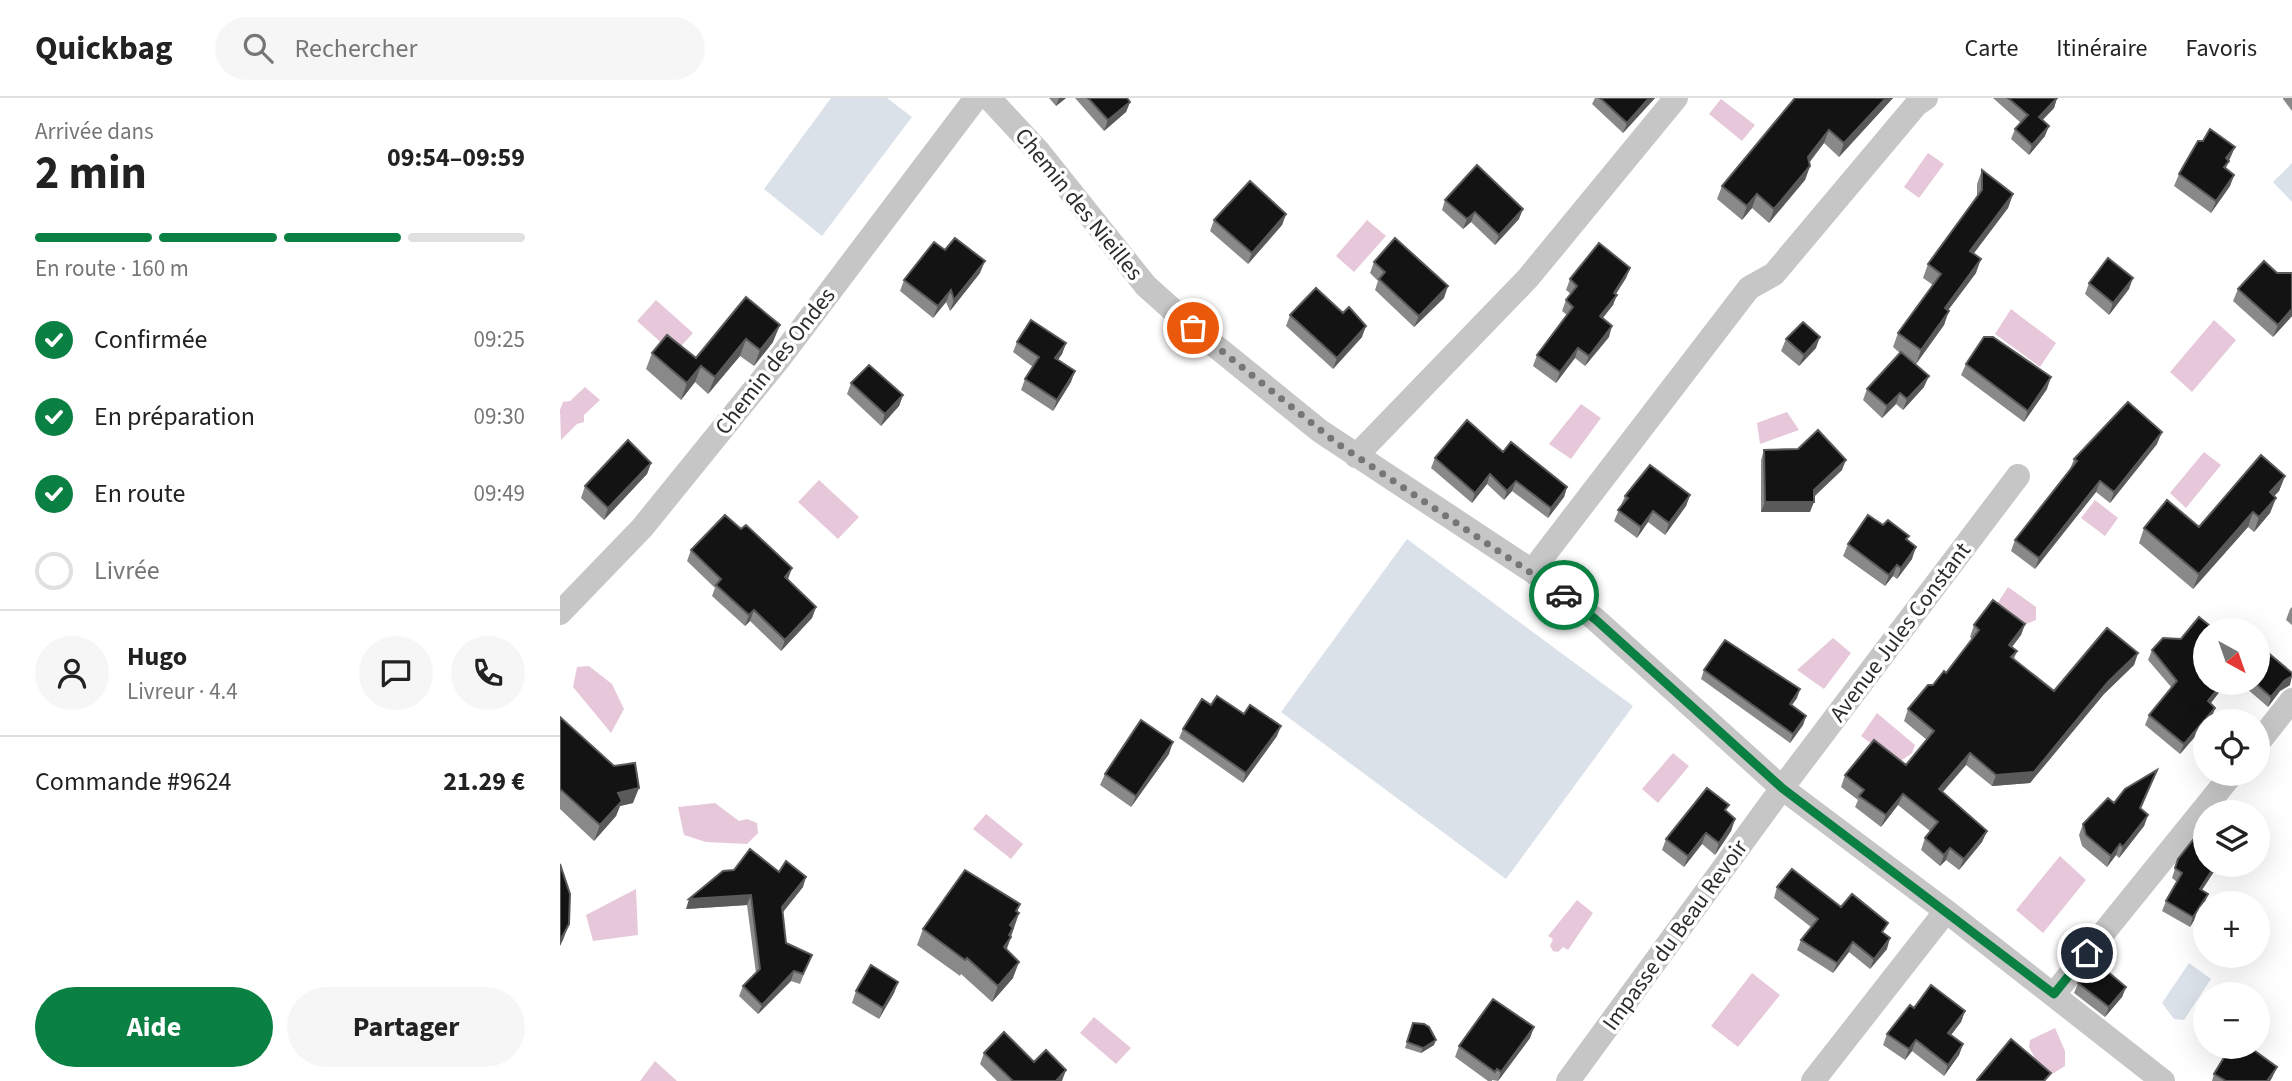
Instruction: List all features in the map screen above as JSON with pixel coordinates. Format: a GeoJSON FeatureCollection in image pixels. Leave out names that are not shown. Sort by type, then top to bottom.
{"type":"FeatureCollection","features":[{"type":"Feature","properties":{"kind":"street","name":"Chemin des Ondes"},"geometry":{"type":"LineString","coordinates":[[560,613],[642,528],[779,359],[976,98]]}},
{"type":"Feature","properties":{"kind":"street","name":"Chemin des Nieilles"},"geometry":{"type":"LineString","coordinates":[[989,98],[1039,152],[1146,286],[1193,328],[1356,456],[1532,571],[1595,619],[1782,788],[1947,911],[2162,1081]]}},
{"type":"Feature","properties":{"kind":"street"},"geometry":{"type":"LineString","coordinates":[[1356,456],[1528,278],[1676,98]]}},
{"type":"Feature","properties":{"kind":"street"},"geometry":{"type":"LineString","coordinates":[[1532,571],[1749,288],[1774,274],[1916,105],[1926,98]]}},
{"type":"Feature","properties":{"kind":"street","name":"Avenue Jules Constant"},"geometry":{"type":"LineString","coordinates":[[1782,788],[2018,476]]}},
{"type":"Feature","properties":{"kind":"street"},"geometry":{"type":"LineString","coordinates":[[2270,728],[2292,700]]}},
{"type":"Feature","properties":{"kind":"street"},"geometry":{"type":"LineString","coordinates":[[2054,994],[2222,786]]}},
{"type":"Feature","properties":{"kind":"street","name":"Impasse du Beau Revoir"},"geometry":{"type":"LineString","coordinates":[[1568,1081],[1782,788]]}},
{"type":"Feature","properties":{"kind":"street"},"geometry":{"type":"LineString","coordinates":[[1813,1081],[1947,911]]}},
{"type":"Feature","properties":{"kind":"shaded area"},"geometry":{"type":"Polygon","coordinates":[[[831,98],[887,98],[912,117],[822,236],[764,189],[831,98]]]}},
{"type":"Feature","properties":{"kind":"shaded area"},"geometry":{"type":"Polygon","coordinates":[[[1721,99],[1755,125],[1742,141],[1709,114],[1721,99]]]}},
{"type":"Feature","properties":{"kind":"shaded area"},"geometry":{"type":"Polygon","coordinates":[[[1928,153],[1944,164],[1919,198],[1904,187],[1928,153]]]}},
{"type":"Feature","properties":{"kind":"shaded area"},"geometry":{"type":"Polygon","coordinates":[[[2292,163],[2292,202],[2273,182],[2292,163]]]}},
{"type":"Feature","properties":{"kind":"shaded area"},"geometry":{"type":"Polygon","coordinates":[[[1367,220],[1386,236],[1354,272],[1336,256],[1367,220]]]}},
{"type":"Feature","properties":{"kind":"shaded area"},"geometry":{"type":"Polygon","coordinates":[[[656,300],[693,333],[674,354],[637,321],[656,300]]]}},
{"type":"Feature","properties":{"kind":"shaded area"},"geometry":{"type":"Polygon","coordinates":[[[2011,309],[2056,343],[2040,367],[1995,334],[2011,309]]]}},
{"type":"Feature","properties":{"kind":"shaded area"},"geometry":{"type":"Polygon","coordinates":[[[2214,320],[2236,340],[2192,392],[2170,372],[2214,320]]]}},
{"type":"Feature","properties":{"kind":"shaded area"},"geometry":{"type":"Polygon","coordinates":[[[585,387],[600,400],[584,415],[584,422],[577,424],[561,440],[560,410],[563,402],[570,401],[585,387]]]}},
{"type":"Feature","properties":{"kind":"shaded area"},"geometry":{"type":"Polygon","coordinates":[[[1581,404],[1601,418],[1571,459],[1549,444],[1581,404]]]}},
{"type":"Feature","properties":{"kind":"shaded area"},"geometry":{"type":"Polygon","coordinates":[[[1787,412],[1799,430],[1760,444],[1757,423],[1787,412]]]}},
{"type":"Feature","properties":{"kind":"shaded area"},"geometry":{"type":"Polygon","coordinates":[[[2204,452],[2221,465],[2186,508],[2170,493],[2204,452]]]}},
{"type":"Feature","properties":{"kind":"shaded area"},"geometry":{"type":"Polygon","coordinates":[[[819,480],[859,517],[838,539],[798,502],[819,480]]]}},
{"type":"Feature","properties":{"kind":"shaded area"},"geometry":{"type":"Polygon","coordinates":[[[2095,500],[2118,518],[2105,536],[2081,518],[2095,500]]]}},
{"type":"Feature","properties":{"kind":"shaded area"},"geometry":{"type":"Polygon","coordinates":[[[1407,539],[1633,706],[1506,879],[1281,712],[1407,539]]]}},
{"type":"Feature","properties":{"kind":"shaded area"},"geometry":{"type":"Polygon","coordinates":[[[2008,587],[2036,607],[2036,620],[2024,625],[1997,604],[2008,587]]]}},
{"type":"Feature","properties":{"kind":"shaded area"},"geometry":{"type":"Polygon","coordinates":[[[1833,638],[1851,653],[1824,689],[1797,670],[1833,638]]]}},
{"type":"Feature","properties":{"kind":"shaded area"},"geometry":{"type":"Polygon","coordinates":[[[589,666],[612,684],[624,709],[611,733],[573,687],[577,667],[589,666]]]}},
{"type":"Feature","properties":{"kind":"shaded area"},"geometry":{"type":"Polygon","coordinates":[[[1877,713],[1915,745],[1912,753],[1898,763],[1861,736],[1877,713]]]}},
{"type":"Feature","properties":{"kind":"shaded area"},"geometry":{"type":"Polygon","coordinates":[[[1673,753],[1689,766],[1658,803],[1642,789],[1673,753]]]}},
{"type":"Feature","properties":{"kind":"shaded area"},"geometry":{"type":"Polygon","coordinates":[[[715,803],[739,821],[747,819],[757,823],[758,833],[747,844],[706,842],[684,835],[678,807],[715,803]]]}},
{"type":"Feature","properties":{"kind":"shaded area"},"geometry":{"type":"Polygon","coordinates":[[[986,814],[1023,844],[1011,859],[973,829],[986,814]]]}},
{"type":"Feature","properties":{"kind":"shaded area"},"geometry":{"type":"Polygon","coordinates":[[[2060,856],[2086,880],[2043,933],[2016,910],[2060,856]]]}},
{"type":"Feature","properties":{"kind":"shaded area"},"geometry":{"type":"Polygon","coordinates":[[[636,889],[638,935],[593,941],[586,915],[636,889]]]}},
{"type":"Feature","properties":{"kind":"shaded area"},"geometry":{"type":"Polygon","coordinates":[[[1577,900],[1593,913],[1568,950],[1563,947],[1558,952],[1553,951],[1550,946],[1553,939],[1548,936],[1577,900]]]}},
{"type":"Feature","properties":{"kind":"shaded area"},"geometry":{"type":"Polygon","coordinates":[[[2189,963],[2211,979],[2209,982],[2193,982],[2193,1006],[2184,1020],[2174,1019],[2162,1003],[2189,963]]]}},
{"type":"Feature","properties":{"kind":"shaded area"},"geometry":{"type":"Polygon","coordinates":[[[1752,973],[1780,995],[1738,1047],[1711,1026],[1752,973]]]}},
{"type":"Feature","properties":{"kind":"shaded area"},"geometry":{"type":"Polygon","coordinates":[[[1094,1017],[1131,1048],[1116,1064],[1080,1033],[1094,1017]]]}},
{"type":"Feature","properties":{"kind":"shaded area"},"geometry":{"type":"Polygon","coordinates":[[[2055,1028],[2065,1051],[2065,1066],[2052,1074],[2039,1066],[2029,1047],[2030,1040],[2055,1028]]]}},
{"type":"Feature","properties":{"kind":"shaded area"},"geometry":{"type":"Polygon","coordinates":[[[655,1061],[677,1081],[640,1081],[655,1061]]]}},
{"type":"Feature","properties":{"kind":"building"},"geometry":{"type":"Polygon","coordinates":[[[1088,98],[1127,98],[1130,102],[1108,120],[1088,98]]]}},
{"type":"Feature","properties":{"kind":"building"},"geometry":{"type":"Polygon","coordinates":[[[1600,98],[1649,98],[1627,123],[1600,98]]]}},
{"type":"Feature","properties":{"kind":"building"},"geometry":{"type":"Polygon","coordinates":[[[1795,98],[1886,98],[1844,143],[1829,130],[1808,157],[1810,166],[1774,209],[1757,194],[1747,206],[1722,186],[1795,98]]]}},
{"type":"Feature","properties":{"kind":"building"},"geometry":{"type":"Polygon","coordinates":[[[2008,98],[2057,98],[2039,117],[2049,126],[2032,145],[2015,129],[2028,115],[2008,98]]]}},
{"type":"Feature","properties":{"kind":"building"},"geometry":{"type":"Polygon","coordinates":[[[2210,129],[2235,147],[2226,158],[2229,161],[2224,167],[2234,175],[2216,201],[2179,174],[2198,141],[2203,141],[2210,129]]]}},
{"type":"Feature","properties":{"kind":"building"},"geometry":{"type":"Polygon","coordinates":[[[1477,165],[1523,209],[1499,235],[1475,212],[1467,219],[1445,200],[1477,165]]]}},
{"type":"Feature","properties":{"kind":"building"},"geometry":{"type":"Polygon","coordinates":[[[1982,170],[2013,194],[1970,251],[1981,259],[1945,308],[1949,311],[1921,350],[1898,333],[1941,274],[1928,264],[1982,190],[1982,170]]]}},
{"type":"Feature","properties":{"kind":"building"},"geometry":{"type":"Polygon","coordinates":[[[1250,181],[1286,214],[1252,253],[1214,220],[1250,181]]]}},
{"type":"Feature","properties":{"kind":"building"},"geometry":{"type":"Polygon","coordinates":[[[955,238],[985,261],[954,300],[951,290],[938,306],[904,280],[934,242],[945,250],[955,238]]]}},
{"type":"Feature","properties":{"kind":"building"},"geometry":{"type":"Polygon","coordinates":[[[1395,238],[1448,286],[1419,316],[1379,279],[1385,272],[1374,262],[1395,238]]]}},
{"type":"Feature","properties":{"kind":"building"},"geometry":{"type":"Polygon","coordinates":[[[1599,243],[1630,268],[1614,293],[1617,295],[1600,316],[1612,326],[1589,356],[1578,348],[1560,372],[1537,355],[1573,307],[1566,300],[1577,286],[1570,279],[1599,243]]]}},
{"type":"Feature","properties":{"kind":"building"},"geometry":{"type":"Polygon","coordinates":[[[2108,258],[2133,278],[2113,303],[2089,283],[2108,258]]]}},
{"type":"Feature","properties":{"kind":"building"},"geometry":{"type":"Polygon","coordinates":[[[2264,261],[2277,273],[2292,273],[2292,309],[2278,325],[2238,289],[2264,261]]]}},
{"type":"Feature","properties":{"kind":"building"},"geometry":{"type":"Polygon","coordinates":[[[1316,288],[1343,313],[1349,307],[1366,326],[1337,358],[1290,315],[1316,288]]]}},
{"type":"Feature","properties":{"kind":"building"},"geometry":{"type":"Polygon","coordinates":[[[746,297],[780,325],[760,350],[746,339],[715,377],[701,366],[687,383],[652,353],[667,335],[696,358],[746,297]]]}},
{"type":"Feature","properties":{"kind":"building"},"geometry":{"type":"Polygon","coordinates":[[[1031,320],[1066,343],[1055,358],[1075,371],[1057,400],[1025,379],[1039,357],[1017,342],[1031,320]]]}},
{"type":"Feature","properties":{"kind":"building"},"geometry":{"type":"Polygon","coordinates":[[[1803,322],[1820,337],[1804,355],[1786,339],[1803,322]]]}},
{"type":"Feature","properties":{"kind":"building"},"geometry":{"type":"Polygon","coordinates":[[[1984,337],[1993,337],[2051,377],[2028,411],[1966,364],[1984,337]]]}},
{"type":"Feature","properties":{"kind":"building"},"geometry":{"type":"Polygon","coordinates":[[[1901,352],[1929,376],[1907,399],[1900,393],[1887,406],[1867,389],[1901,352]]]}},
{"type":"Feature","properties":{"kind":"building"},"geometry":{"type":"Polygon","coordinates":[[[869,365],[903,395],[885,414],[851,383],[869,365]]]}},
{"type":"Feature","properties":{"kind":"building"},"geometry":{"type":"Polygon","coordinates":[[[2128,402],[2162,432],[2114,492],[2100,481],[2039,558],[2015,540],[2077,461],[2074,459],[2128,402]]]}},
{"type":"Feature","properties":{"kind":"building"},"geometry":{"type":"Polygon","coordinates":[[[1467,420],[1503,452],[1511,442],[1567,487],[1551,508],[1516,481],[1507,491],[1490,474],[1475,493],[1435,458],[1467,420]]]}},
{"type":"Feature","properties":{"kind":"building"},"geometry":{"type":"Polygon","coordinates":[[[1818,430],[1846,460],[1814,490],[1814,502],[1765,502],[1764,450],[1798,449],[1818,430]]]}},
{"type":"Feature","properties":{"kind":"building"},"geometry":{"type":"Polygon","coordinates":[[[628,440],[651,463],[608,508],[585,486],[628,440]]]}},
{"type":"Feature","properties":{"kind":"building"},"geometry":{"type":"Polygon","coordinates":[[[2261,455],[2285,476],[2270,492],[2276,498],[2259,517],[2253,512],[2199,574],[2144,528],[2167,500],[2199,527],[2261,455]]]}},
{"type":"Feature","properties":{"kind":"building"},"geometry":{"type":"Polygon","coordinates":[[[1650,465],[1690,495],[1669,523],[1653,511],[1641,527],[1618,510],[1628,498],[1625,496],[1650,465]]]}},
{"type":"Feature","properties":{"kind":"building"},"geometry":{"type":"Polygon","coordinates":[[[725,515],[741,529],[746,525],[792,568],[785,577],[816,607],[785,640],[754,610],[749,615],[716,585],[721,579],[691,550],[725,515]]]}},
{"type":"Feature","properties":{"kind":"building"},"geometry":{"type":"Polygon","coordinates":[[[1868,515],[1883,525],[1888,520],[1909,536],[1906,539],[1916,547],[1901,568],[1897,565],[1889,575],[1848,544],[1868,515]]]}},
{"type":"Feature","properties":{"kind":"building"},"geometry":{"type":"Polygon","coordinates":[[[1993,600],[2025,624],[2009,645],[2017,651],[2011,657],[2054,691],[2107,628],[2138,653],[2108,682],[2034,772],[1996,775],[1970,753],[1939,789],[1987,831],[1964,859],[1950,848],[1944,855],[1925,838],[1938,822],[1903,794],[1886,815],[1859,796],[1864,790],[1845,775],[1874,740],[1906,765],[1934,731],[1908,709],[1928,685],[1933,685],[1944,671],[1946,673],[1979,630],[1974,625],[1993,600]]]}},
{"type":"Feature","properties":{"kind":"building"},"geometry":{"type":"Polygon","coordinates":[[[2193,624],[2193,695],[2213,695],[2208,701],[2215,708],[2193,709],[2193,734],[2184,744],[2149,715],[2177,681],[2152,650],[2163,638],[2181,639],[2193,624]]]}},
{"type":"Feature","properties":{"kind":"building"},"geometry":{"type":"Polygon","coordinates":[[[1725,640],[1800,689],[1790,704],[1806,716],[1793,734],[1704,670],[1725,640]]]}},
{"type":"Feature","properties":{"kind":"building"},"geometry":{"type":"Polygon","coordinates":[[[2270,654],[2292,673],[2271,697],[2269,695],[2270,654]]]}},
{"type":"Feature","properties":{"kind":"building"},"geometry":{"type":"Polygon","coordinates":[[[1217,696],[1244,714],[1250,705],[1281,726],[1246,773],[1183,729],[1202,699],[1211,705],[1217,696]]]}},
{"type":"Feature","properties":{"kind":"building"},"geometry":{"type":"Polygon","coordinates":[[[560,717],[614,766],[635,763],[639,788],[618,793],[622,801],[600,825],[560,789],[560,717]]]}},
{"type":"Feature","properties":{"kind":"building"},"geometry":{"type":"Polygon","coordinates":[[[1141,720],[1173,742],[1136,796],[1105,774],[1141,720]]]}},
{"type":"Feature","properties":{"kind":"building"},"geometry":{"type":"Polygon","coordinates":[[[2157,770],[2140,808],[2148,815],[2123,847],[2120,844],[2111,856],[2086,835],[2083,824],[2108,798],[2114,803],[2125,789],[2157,770]]]}},
{"type":"Feature","properties":{"kind":"building"},"geometry":{"type":"Polygon","coordinates":[[[1707,788],[1729,805],[1725,810],[1735,819],[1719,843],[1706,833],[1688,856],[1666,839],[1707,788]]]}},
{"type":"Feature","properties":{"kind":"building"},"geometry":{"type":"Polygon","coordinates":[[[2193,840],[2193,877],[2208,877],[2200,889],[2203,891],[2193,891],[2193,917],[2166,901],[2182,873],[2175,868],[2178,859],[2193,840]]]}},
{"type":"Feature","properties":{"kind":"building"},"geometry":{"type":"Polygon","coordinates":[[[750,849],[779,872],[786,861],[806,877],[782,907],[786,943],[812,955],[803,974],[794,971],[762,1005],[743,986],[760,969],[751,895],[689,899],[723,871],[734,870],[750,849]]]}},
{"type":"Feature","properties":{"kind":"building"},"geometry":{"type":"Polygon","coordinates":[[[560,864],[570,894],[569,924],[560,941],[560,864]]]}},
{"type":"Feature","properties":{"kind":"building"},"geometry":{"type":"Polygon","coordinates":[[[1792,869],[1841,907],[1852,894],[1888,923],[1882,932],[1890,938],[1874,959],[1853,942],[1837,963],[1801,940],[1818,919],[1777,887],[1792,869]]]}},
{"type":"Feature","properties":{"kind":"building"},"geometry":{"type":"Polygon","coordinates":[[[965,870],[1020,904],[1016,911],[1019,913],[1010,925],[1013,928],[1009,935],[1011,937],[1004,947],[1019,962],[998,986],[967,958],[965,960],[923,929],[965,870]]]}},
{"type":"Feature","properties":{"kind":"building"},"geometry":{"type":"Polygon","coordinates":[[[2095,961],[2126,987],[2109,1007],[2078,983],[2095,961]]]}},
{"type":"Feature","properties":{"kind":"building"},"geometry":{"type":"Polygon","coordinates":[[[871,965],[898,982],[883,1008],[856,991],[871,965]]]}},
{"type":"Feature","properties":{"kind":"building"},"geometry":{"type":"Polygon","coordinates":[[[1931,985],[1965,1011],[1948,1033],[1963,1044],[1948,1065],[1916,1040],[1909,1049],[1887,1034],[1910,1005],[1914,1008],[1931,985]]]}},
{"type":"Feature","properties":{"kind":"building"},"geometry":{"type":"Polygon","coordinates":[[[1493,999],[1534,1027],[1501,1072],[1497,1069],[1495,1072],[1459,1046],[1493,999]]]}},
{"type":"Feature","properties":{"kind":"building"},"geometry":{"type":"Polygon","coordinates":[[[1413,1023],[1429,1027],[1436,1040],[1423,1048],[1407,1042],[1413,1023]]]}},
{"type":"Feature","properties":{"kind":"building"},"geometry":{"type":"Polygon","coordinates":[[[1004,1032],[1034,1062],[1046,1050],[1066,1070],[1056,1081],[1013,1081],[984,1053],[1004,1032]]]}},
{"type":"Feature","properties":{"kind":"building"},"geometry":{"type":"Polygon","coordinates":[[[2011,1039],[2051,1073],[2044,1081],[1978,1081],[1977,1080],[2011,1039]]]}},
{"type":"Feature","properties":{"kind":"building"},"geometry":{"type":"Polygon","coordinates":[[[2223,1059],[2266,1059],[2277,1067],[2267,1081],[2226,1081],[2214,1074],[2223,1059]]]}},
{"type":"Feature","properties":{"kind":"way so far"},"geometry":{"type":"LineString","coordinates":[[1193,328],[1338,444],[1532,571],[1564,595]]}},
{"type":"Feature","properties":{"kind":"route"},"geometry":{"type":"LineString","coordinates":[[1564,595],[1595,619],[1782,788],[2054,994],[2087,953]]}}]}
